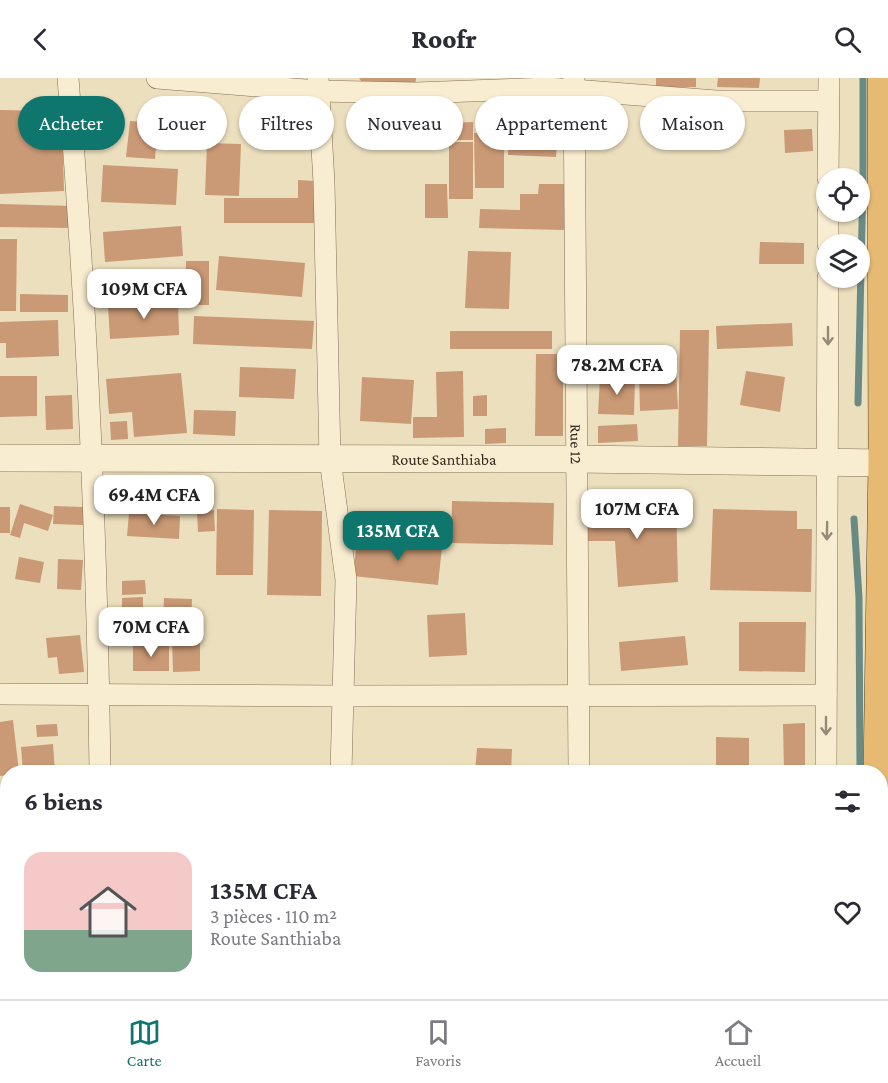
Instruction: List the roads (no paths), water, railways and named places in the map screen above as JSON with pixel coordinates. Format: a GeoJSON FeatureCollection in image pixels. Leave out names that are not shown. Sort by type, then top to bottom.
{"type":"FeatureCollection","features":[{"type":"Feature","properties":{"kind":"highway"},"geometry":{"type":"LineString","coordinates":[[880,765],[887,463],[884,78]]}},
{"type":"Feature","properties":{"kind":"street"},"geometry":{"type":"LineString","coordinates":[[68,78],[80,218],[93,457],[100,765]]}},
{"type":"Feature","properties":{"kind":"street"},"geometry":{"type":"LineString","coordinates":[[157,78],[318,84],[416,93],[528,88],[574,83],[716,101],[828,101]]}},
{"type":"Feature","properties":{"kind":"street"},"geometry":{"type":"LineString","coordinates":[[828,78],[828,168]]}},
{"type":"Feature","properties":{"kind":"street","name":"Rue 12"},"geometry":{"type":"LineString","coordinates":[[574,83],[579,765]]}},
{"type":"Feature","properties":{"kind":"street"},"geometry":{"type":"LineString","coordinates":[[318,84],[324,183],[330,459],[346,580],[341,696],[341,765]]}},
{"type":"Feature","properties":{"kind":"street"},"geometry":{"type":"LineString","coordinates":[[826,765],[828,288]]}},
{"type":"Feature","properties":{"kind":"street","name":"Route Santhiaba"},"geometry":{"type":"LineString","coordinates":[[0,458],[575,459],[887,463]]}},
{"type":"Feature","properties":{"kind":"street"},"geometry":{"type":"LineString","coordinates":[[0,694],[826,695]]}},
{"type":"Feature","properties":{"kind":"waterway"},"geometry":{"type":"LineString","coordinates":[[858,403],[863,78]]}},
{"type":"Feature","properties":{"kind":"waterway"},"geometry":{"type":"LineString","coordinates":[[854,519],[859,598],[860,765]]}}]}
